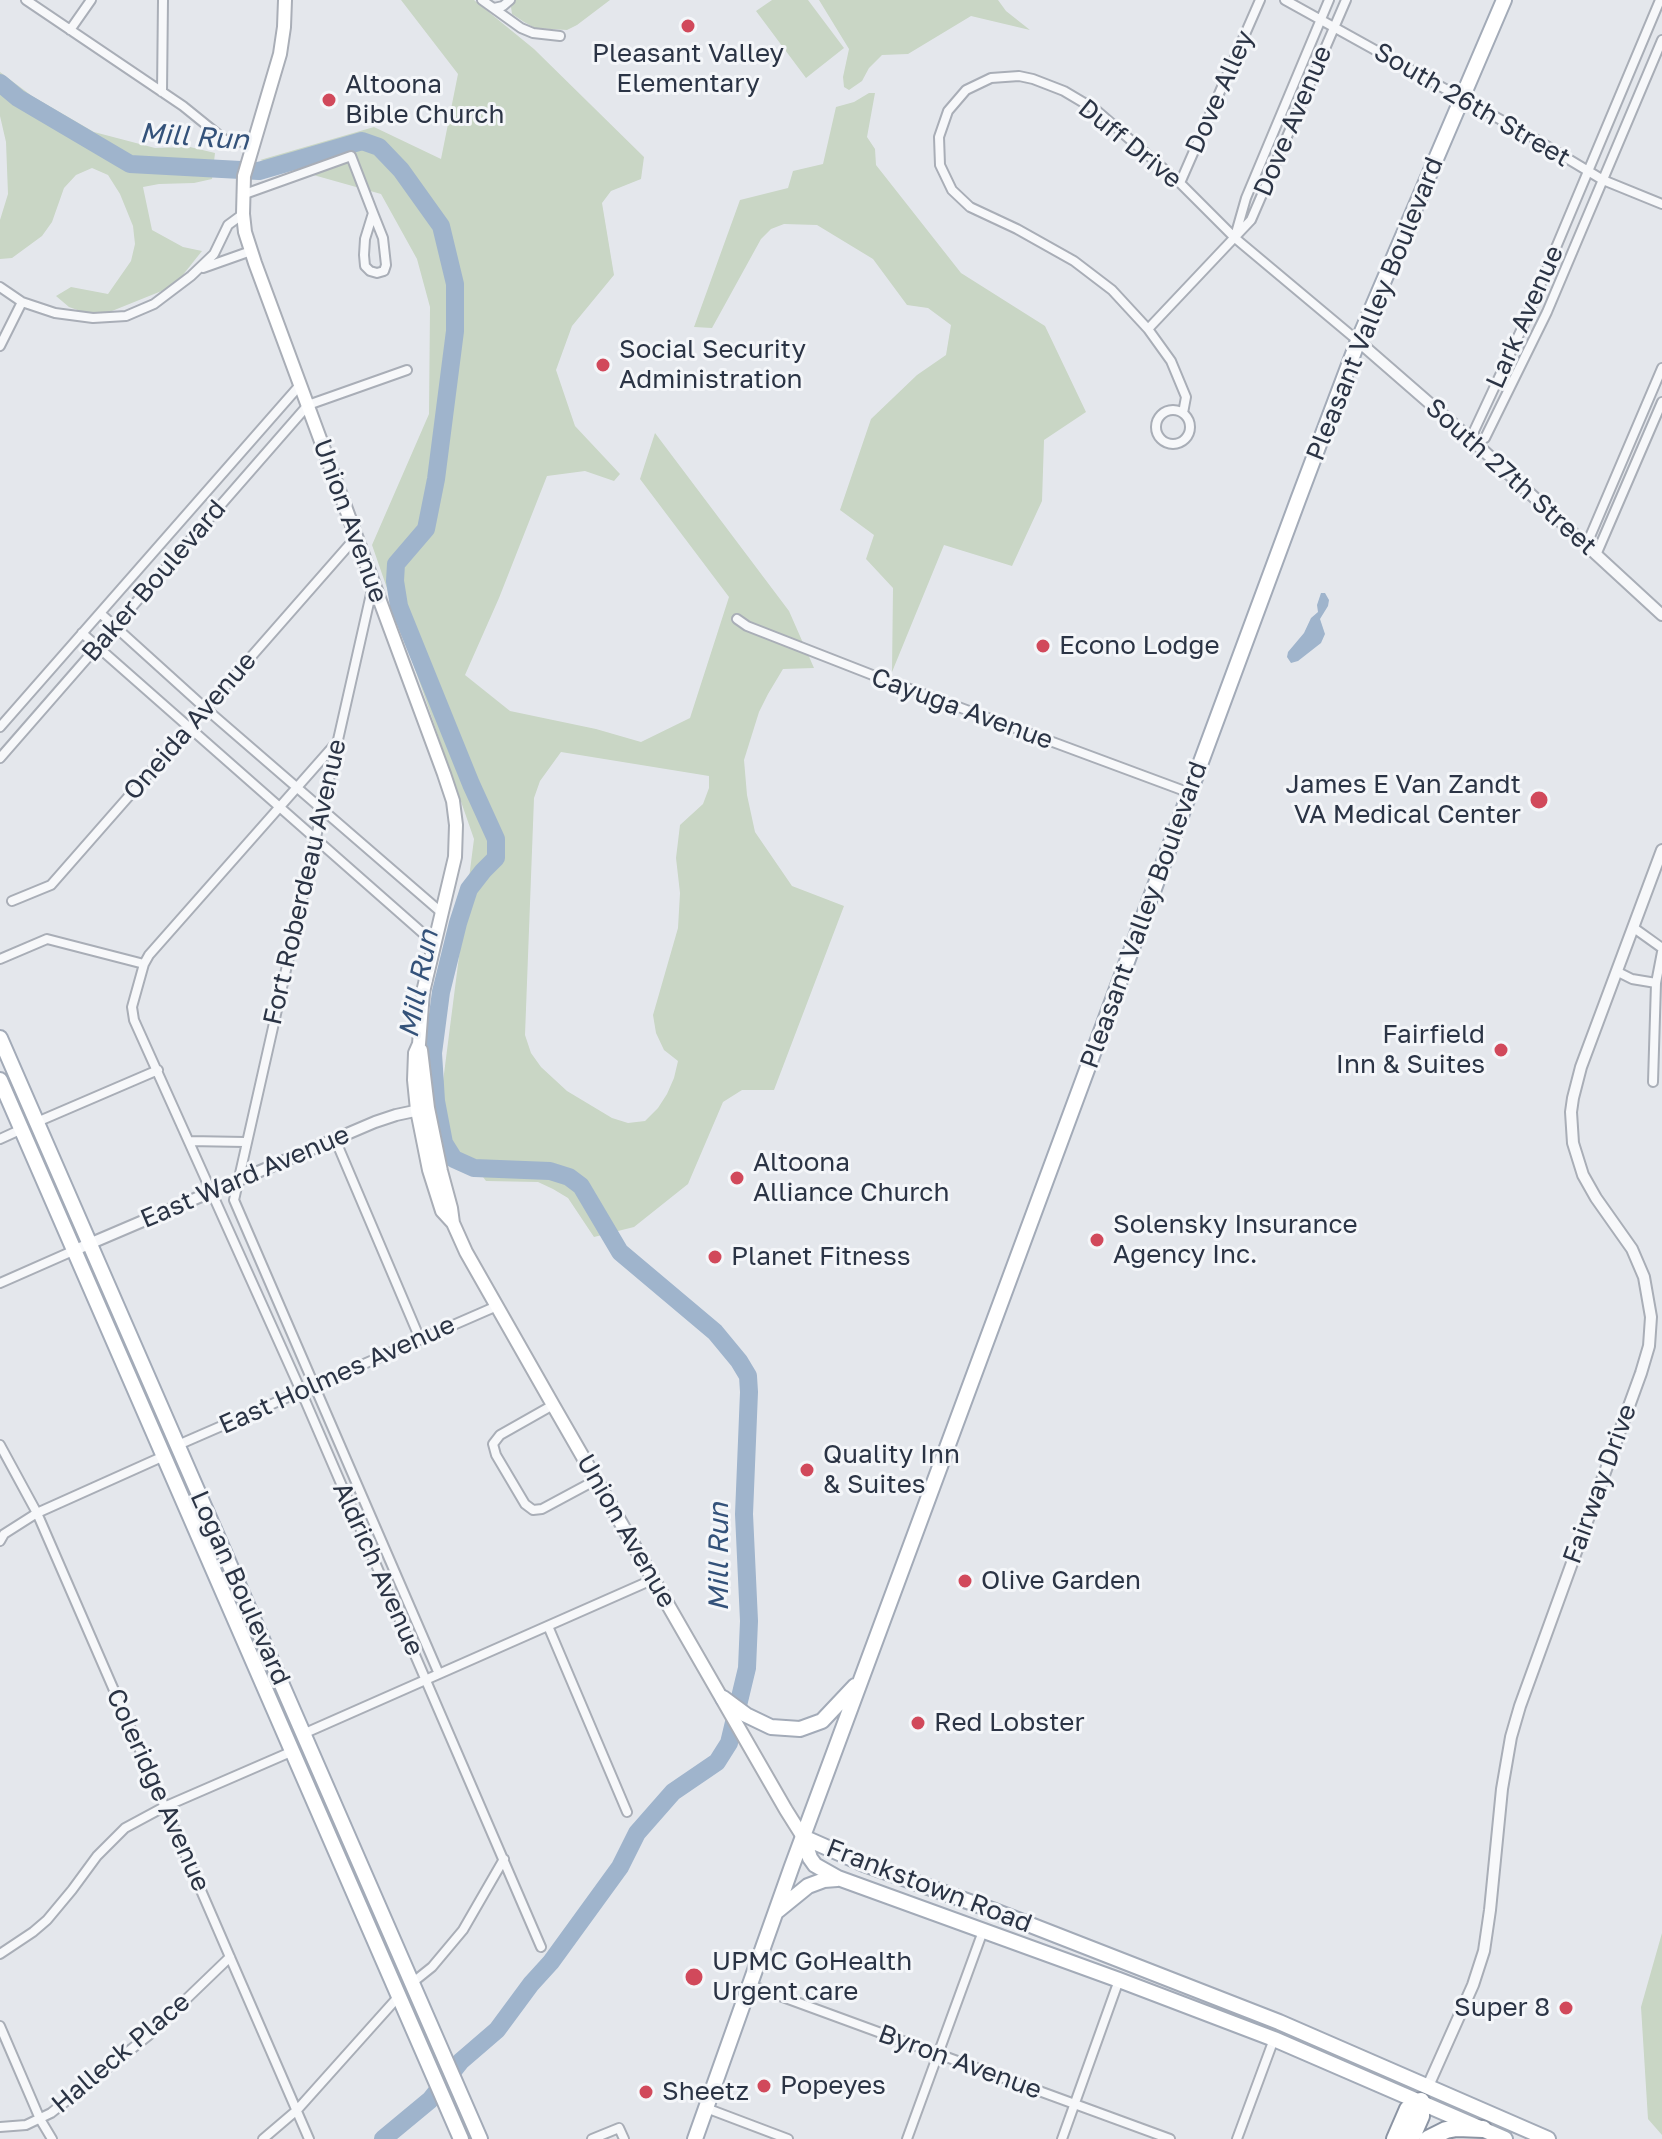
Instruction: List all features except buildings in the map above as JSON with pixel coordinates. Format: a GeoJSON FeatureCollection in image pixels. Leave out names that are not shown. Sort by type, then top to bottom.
{"type":"FeatureCollection","features":[{"type":"Feature","properties":{"kind":"highway"},"geometry":{"type":"LineString","coordinates":[[1395,2139],[1408,2109],[1421,2101]]}},
{"type":"Feature","properties":{"kind":"highway"},"geometry":{"type":"LineString","coordinates":[[1411,2139],[1421,2116],[1421,2101]]}},
{"type":"Feature","properties":{"kind":"highway"},"geometry":{"type":"LineString","coordinates":[[1428,2139],[1446,2130],[1483,2129]]}},
{"type":"Feature","properties":{"kind":"main road","name":"Union Avenue"},"geometry":{"type":"LineString","coordinates":[[285,0],[280,54],[246,170],[243,214],[251,251],[453,801],[455,857],[423,992],[419,1044],[422,1053],[423,1109],[453,1223],[466,1252],[553,1405],[803,1837]]}},
{"type":"Feature","properties":{"kind":"main road","name":"Pleasant Valley Boulevard"},"geometry":{"type":"LineString","coordinates":[[695,2139],[803,1837],[1358,341],[1504,0]]}},
{"type":"Feature","properties":{"kind":"main road","name":"Logan Boulevard"},"geometry":{"type":"LineString","coordinates":[[0,1038],[480,2139]]}},
{"type":"Feature","properties":{"kind":"main road","name":"Logan Boulevard"},"geometry":{"type":"LineString","coordinates":[[0,1080],[461,2139]]}},
{"type":"Feature","properties":{"kind":"main road"},"geometry":{"type":"LineString","coordinates":[[727,1703],[771,1727],[800,1729],[822,1721],[861,1680]]}},
{"type":"Feature","properties":{"kind":"main road","name":"Frankstown Road"},"geometry":{"type":"LineString","coordinates":[[803,1837],[864,1864],[992,1910],[1279,2022],[1548,2139]]}},
{"type":"Feature","properties":{"kind":"main road","name":"Frankstown Road"},"geometry":{"type":"LineString","coordinates":[[803,1837],[815,1865],[838,1878],[1274,2039],[1505,2139]]}},
{"type":"Feature","properties":{"kind":"main road"},"geometry":{"type":"LineString","coordinates":[[776,1912],[808,1886],[838,1878]]}},
{"type":"Feature","properties":{"kind":"main road"},"geometry":{"type":"LineString","coordinates":[[983,1931],[992,1910]]}},
{"type":"Feature","properties":{"kind":"main road"},"geometry":{"type":"LineString","coordinates":[[1119,1980],[1125,1963]]}},
{"type":"Feature","properties":{"kind":"main road"},"geometry":{"type":"LineString","coordinates":[[1421,2101],[1428,2086]]}},
{"type":"Feature","properties":{"kind":"street"},"geometry":{"type":"LineString","coordinates":[[26,0],[183,106],[225,140],[253,143]]}},
{"type":"Feature","properties":{"kind":"street"},"geometry":{"type":"LineString","coordinates":[[70,30],[91,0]]}},
{"type":"Feature","properties":{"kind":"street"},"geometry":{"type":"LineString","coordinates":[[162,92],[163,0]]}},
{"type":"Feature","properties":{"kind":"street"},"geometry":{"type":"LineString","coordinates":[[482,0],[521,28],[533,33],[560,36]]}},
{"type":"Feature","properties":{"kind":"street"},"geometry":{"type":"LineString","coordinates":[[494,8],[510,0]]}},
{"type":"Feature","properties":{"kind":"street","name":"Dove Alley"},"geometry":{"type":"LineString","coordinates":[[1180,183],[1260,0]]}},
{"type":"Feature","properties":{"kind":"street","name":"South 26th Street"},"geometry":{"type":"LineString","coordinates":[[1285,0],[1603,180],[1662,204]]}},
{"type":"Feature","properties":{"kind":"street","name":"Dove Avenue"},"geometry":{"type":"LineString","coordinates":[[1235,238],[1246,198],[1329,0]]}},
{"type":"Feature","properties":{"kind":"street","name":"Dove Avenue"},"geometry":{"type":"LineString","coordinates":[[1148,329],[1251,220],[1346,0]]}},
{"type":"Feature","properties":{"kind":"street","name":"Lark Avenue"},"geometry":{"type":"LineString","coordinates":[[1660,0],[1523,326],[1474,431],[1474,442],[1485,438],[1547,312],[1662,40]]}},
{"type":"Feature","properties":{"kind":"street","name":"Duff Drive"},"geometry":{"type":"LineString","coordinates":[[1183,413],[1186,397],[1171,361],[1148,329],[1112,290],[1074,261],[970,207],[952,190],[945,178],[938,151],[939,137],[948,111],[966,90],[991,78],[1019,76],[1064,91],[1096,110],[1180,183],[1235,238],[1358,341]]}},
{"type":"Feature","properties":{"kind":"street"},"geometry":{"type":"LineString","coordinates":[[242,195],[351,156],[383,238],[386,265],[384,271],[377,273],[365,266],[364,255],[373,213]]}},
{"type":"Feature","properties":{"kind":"street"},"geometry":{"type":"LineString","coordinates":[[0,287],[22,302],[55,313],[111,318],[126,316],[154,304],[199,270],[214,254],[228,225],[243,214]]}},
{"type":"Feature","properties":{"kind":"street"},"geometry":{"type":"LineString","coordinates":[[199,270],[251,251]]}},
{"type":"Feature","properties":{"kind":"street"},"geometry":{"type":"LineString","coordinates":[[0,346],[22,302]]}},
{"type":"Feature","properties":{"kind":"street","name":"South 27th Street"},"geometry":{"type":"LineString","coordinates":[[1358,341],[1474,442],[1662,615]]}},
{"type":"Feature","properties":{"kind":"street"},"geometry":{"type":"LineString","coordinates":[[1586,546],[1662,368]]}},
{"type":"Feature","properties":{"kind":"street"},"geometry":{"type":"LineString","coordinates":[[308,405],[407,370]]}},
{"type":"Feature","properties":{"kind":"street","name":"Baker Boulevard"},"geometry":{"type":"LineString","coordinates":[[0,727],[300,385]]}},
{"type":"Feature","properties":{"kind":"street"},"geometry":{"type":"LineString","coordinates":[[1596,555],[1662,402]]}},
{"type":"Feature","properties":{"kind":"street","name":"Baker Boulevard"},"geometry":{"type":"LineString","coordinates":[[0,758],[308,405]]}},
{"type":"Feature","properties":{"kind":"street"},"geometry":{"type":"LineString","coordinates":[[1167,411],[1183,413],[1190,422],[1186,439],[1175,445],[1163,442],[1156,433],[1158,417],[1167,411]]}},
{"type":"Feature","properties":{"kind":"street","name":"Oneida Avenue"},"geometry":{"type":"LineString","coordinates":[[12,901],[51,885],[357,536]]}},
{"type":"Feature","properties":{"kind":"street","name":"Fort Roberdeau Avenue"},"geometry":{"type":"LineString","coordinates":[[237,1181],[373,584]]}},
{"type":"Feature","properties":{"kind":"street"},"geometry":{"type":"LineString","coordinates":[[100,613],[442,913]]}},
{"type":"Feature","properties":{"kind":"street","name":"Cayuga Avenue"},"geometry":{"type":"LineString","coordinates":[[737,619],[747,626],[861,671],[1190,793]]}},
{"type":"Feature","properties":{"kind":"street"},"geometry":{"type":"LineString","coordinates":[[82,633],[434,943]]}},
{"type":"Feature","properties":{"kind":"street"},"geometry":{"type":"LineString","coordinates":[[0,959],[47,939],[144,964],[337,742]]}},
{"type":"Feature","properties":{"kind":"street","name":"Fairway Drive"},"geometry":{"type":"LineString","coordinates":[[1428,2086],[1473,1985],[1484,1951],[1502,1789],[1520,1706],[1649,1346],[1651,1317],[1644,1277],[1632,1249],[1583,1175],[1571,1129],[1573,1098],[1581,1067],[1662,850]]}},
{"type":"Feature","properties":{"kind":"street"},"geometry":{"type":"LineString","coordinates":[[1634,928],[1662,950],[1656,983],[1653,1082]]}},
{"type":"Feature","properties":{"kind":"street","name":"Aldrich Avenue"},"geometry":{"type":"LineString","coordinates":[[144,964],[132,1007],[134,1020],[301,1391],[541,1947]]}},
{"type":"Feature","properties":{"kind":"street"},"geometry":{"type":"LineString","coordinates":[[1618,972],[1632,979],[1656,983]]}},
{"type":"Feature","properties":{"kind":"street"},"geometry":{"type":"LineString","coordinates":[[37,1122],[158,1070]]}},
{"type":"Feature","properties":{"kind":"street","name":"East Ward Avenue"},"geometry":{"type":"LineString","coordinates":[[75,1250],[375,1122],[423,1109]]}},
{"type":"Feature","properties":{"kind":"street"},"geometry":{"type":"LineString","coordinates":[[0,1139],[22,1129]]}},
{"type":"Feature","properties":{"kind":"street"},"geometry":{"type":"LineString","coordinates":[[335,1139],[420,1339]]}},
{"type":"Feature","properties":{"kind":"street"},"geometry":{"type":"LineString","coordinates":[[189,1141],[245,1142]]}},
{"type":"Feature","properties":{"kind":"street","name":"Aldrich Avenue"},"geometry":{"type":"LineString","coordinates":[[237,1181],[234,1200],[439,1674]]}},
{"type":"Feature","properties":{"kind":"street"},"geometry":{"type":"LineString","coordinates":[[0,1283],[75,1250]]}},
{"type":"Feature","properties":{"kind":"street","name":"East Holmes Avenue"},"geometry":{"type":"LineString","coordinates":[[178,1445],[497,1306]]}},
{"type":"Feature","properties":{"kind":"street"},"geometry":{"type":"LineString","coordinates":[[553,1405],[500,1435],[493,1444],[496,1455],[525,1504],[533,1510],[542,1509],[596,1480]]}},
{"type":"Feature","properties":{"kind":"street","name":"Coleridge Avenue"},"geometry":{"type":"LineString","coordinates":[[0,1445],[37,1513],[309,2139]]}},
{"type":"Feature","properties":{"kind":"street"},"geometry":{"type":"LineString","coordinates":[[0,1541],[4,1534],[37,1513],[164,1456]]}},
{"type":"Feature","properties":{"kind":"street"},"geometry":{"type":"LineString","coordinates":[[303,1734],[654,1579]]}},
{"type":"Feature","properties":{"kind":"street"},"geometry":{"type":"LineString","coordinates":[[548,1626],[627,1812]]}},
{"type":"Feature","properties":{"kind":"street"},"geometry":{"type":"LineString","coordinates":[[0,1954],[47,1920],[97,1856],[125,1828],[164,1807],[293,1751]]}},
{"type":"Feature","properties":{"kind":"street"},"geometry":{"type":"LineString","coordinates":[[412,1983],[432,1967],[463,1930],[504,1859]]}},
{"type":"Feature","properties":{"kind":"street"},"geometry":{"type":"LineString","coordinates":[[907,2139],[983,1931]]}},
{"type":"Feature","properties":{"kind":"street","name":"Halleck Place"},"geometry":{"type":"LineString","coordinates":[[0,2127],[26,2125],[51,2113],[149,2035],[230,1957]]}},
{"type":"Feature","properties":{"kind":"street"},"geometry":{"type":"LineString","coordinates":[[1062,2139],[1119,1980]]}},
{"type":"Feature","properties":{"kind":"street","name":"Byron Avenue"},"geometry":{"type":"LineString","coordinates":[[750,1985],[1170,2139]]}},
{"type":"Feature","properties":{"kind":"street"},"geometry":{"type":"LineString","coordinates":[[263,2139],[297,2110],[399,1996]]}},
{"type":"Feature","properties":{"kind":"street"},"geometry":{"type":"LineString","coordinates":[[0,2026],[40,2119],[52,2139]]}},
{"type":"Feature","properties":{"kind":"street"},"geometry":{"type":"LineString","coordinates":[[1237,2139],[1274,2039]]}},
{"type":"Feature","properties":{"kind":"street"},"geometry":{"type":"LineString","coordinates":[[706,2108],[788,2139]]}},
{"type":"Feature","properties":{"kind":"street"},"geometry":{"type":"LineString","coordinates":[[592,2139],[619,2128],[624,2139]]}},
{"type":"Feature","properties":{"kind":"green space"},"geometry":{"type":"Polygon","coordinates":[[[401,0],[474,0],[534,49],[644,157],[641,179],[611,191],[602,203],[614,275],[572,326],[556,370],[575,426],[620,474],[614,481],[585,471],[547,476],[465,675],[510,711],[641,742],[690,718],[729,597],[640,479],[655,433],[789,611],[814,668],[783,669],[768,694],[744,760],[747,795],[755,832],[792,886],[844,906],[774,1090],[742,1090],[723,1102],[688,1184],[634,1227],[594,1237],[568,1198],[553,1189],[538,1182],[486,1181],[471,1161],[452,1150],[439,1113],[474,839],[372,545],[429,414],[430,307],[417,259],[381,194],[260,160],[374,127],[441,159],[458,74],[401,0]],[[561,752],[540,781],[534,798],[525,1035],[531,1053],[541,1067],[567,1091],[612,1118],[628,1123],[645,1121],[658,1108],[674,1078],[678,1061],[664,1050],[656,1033],[653,1015],[678,928],[680,893],[676,858],[680,825],[703,804],[709,788],[709,776],[561,752]]]}},
{"type":"Feature","properties":{"kind":"green space"},"geometry":{"type":"Polygon","coordinates":[[[516,0],[610,0],[567,30],[535,28],[524,22],[512,14],[511,7],[516,0]]]}},
{"type":"Feature","properties":{"kind":"green space"},"geometry":{"type":"Polygon","coordinates":[[[772,0],[808,0],[844,48],[806,78],[756,11],[772,0]]]}},
{"type":"Feature","properties":{"kind":"green space"},"geometry":{"type":"Polygon","coordinates":[[[819,0],[998,0],[1006,11],[1030,30],[971,16],[908,54],[882,55],[862,81],[849,90],[844,87],[843,77],[849,49],[819,0]]]}},
{"type":"Feature","properties":{"kind":"green space"},"geometry":{"type":"Polygon","coordinates":[[[0,72],[32,96],[94,132],[155,148],[190,147],[215,153],[212,179],[143,187],[152,230],[183,247],[202,251],[174,286],[107,313],[86,313],[69,307],[56,296],[71,287],[108,294],[131,261],[135,244],[133,226],[120,194],[108,175],[92,168],[76,175],[64,188],[52,222],[42,236],[12,258],[0,259],[0,220],[8,194],[6,142],[0,116],[0,72]]]}},
{"type":"Feature","properties":{"kind":"green space"},"geometry":{"type":"Polygon","coordinates":[[[875,93],[867,137],[875,149],[876,165],[961,273],[1045,326],[1086,412],[1044,440],[1042,501],[1012,566],[944,545],[892,672],[893,588],[866,559],[874,535],[840,510],[871,419],[917,375],[946,355],[951,325],[928,308],[907,305],[873,259],[817,225],[784,224],[771,229],[761,239],[712,328],[694,327],[740,200],[788,188],[793,171],[823,164],[836,107],[854,102],[875,93]]]}},
{"type":"Feature","properties":{"kind":"green space"},"geometry":{"type":"Polygon","coordinates":[[[1662,1933],[1662,2135],[1648,2119],[1641,2007],[1662,1933]]]}},
{"type":"Feature","properties":{"kind":"water"},"geometry":{"type":"Polygon","coordinates":[[[1321,593],[1325,593],[1329,600],[1320,619],[1325,634],[1321,643],[1291,663],[1288,652],[1318,612],[1321,593]]]}},
{"type":"Feature","properties":{"kind":"waterway","name":"Mill Run"},"geometry":{"type":"LineString","coordinates":[[0,83],[18,98],[130,164],[259,171],[362,141],[379,147],[401,170],[441,226],[455,284],[455,331],[436,479],[426,529],[396,564],[395,581],[399,606],[496,839],[496,858],[469,889],[441,992],[433,1053],[436,1101],[444,1143],[454,1159],[474,1168],[550,1171],[569,1177],[581,1186],[620,1252],[715,1332],[748,1376],[744,1514],[749,1621],[747,1668],[729,1743],[717,1762],[673,1792],[637,1833],[620,1867],[497,2030],[461,2061],[430,2100],[383,2139]]}},
{"type":"Feature","properties":{"kind":"place","name":"Pleasant Valley Elementary"},"geometry":{"type":"Point","coordinates":[688,26]}},
{"type":"Feature","properties":{"kind":"place","name":"Altoona Bible Church"},"geometry":{"type":"Point","coordinates":[329,100]}},
{"type":"Feature","properties":{"kind":"place","name":"Social Security Administration"},"geometry":{"type":"Point","coordinates":[603,365]}},
{"type":"Feature","properties":{"kind":"place","name":"Econo Lodge"},"geometry":{"type":"Point","coordinates":[1043,646]}},
{"type":"Feature","properties":{"kind":"place","name":"James E Van Zandt VA Medical Center"},"geometry":{"type":"Point","coordinates":[1539,800]}},
{"type":"Feature","properties":{"kind":"place","name":"Fairfield Inn & Suites"},"geometry":{"type":"Point","coordinates":[1501,1050]}},
{"type":"Feature","properties":{"kind":"place","name":"Altoona Alliance Church"},"geometry":{"type":"Point","coordinates":[737,1178]}},
{"type":"Feature","properties":{"kind":"place","name":"Solensky Insurance Agency Inc."},"geometry":{"type":"Point","coordinates":[1097,1240]}},
{"type":"Feature","properties":{"kind":"place","name":"Planet Fitness"},"geometry":{"type":"Point","coordinates":[715,1257]}},
{"type":"Feature","properties":{"kind":"place","name":"Quality Inn & Suites"},"geometry":{"type":"Point","coordinates":[807,1470]}},
{"type":"Feature","properties":{"kind":"place","name":"Olive Garden"},"geometry":{"type":"Point","coordinates":[965,1581]}},
{"type":"Feature","properties":{"kind":"place","name":"Red Lobster"},"geometry":{"type":"Point","coordinates":[918,1723]}},
{"type":"Feature","properties":{"kind":"place","name":"UPMC GoHealth Urgent care"},"geometry":{"type":"Point","coordinates":[694,1977]}},
{"type":"Feature","properties":{"kind":"place","name":"Super 8"},"geometry":{"type":"Point","coordinates":[1566,2008]}},
{"type":"Feature","properties":{"kind":"place","name":"Popeyes"},"geometry":{"type":"Point","coordinates":[764,2086]}},
{"type":"Feature","properties":{"kind":"place","name":"Sheetz"},"geometry":{"type":"Point","coordinates":[646,2092]}}]}
